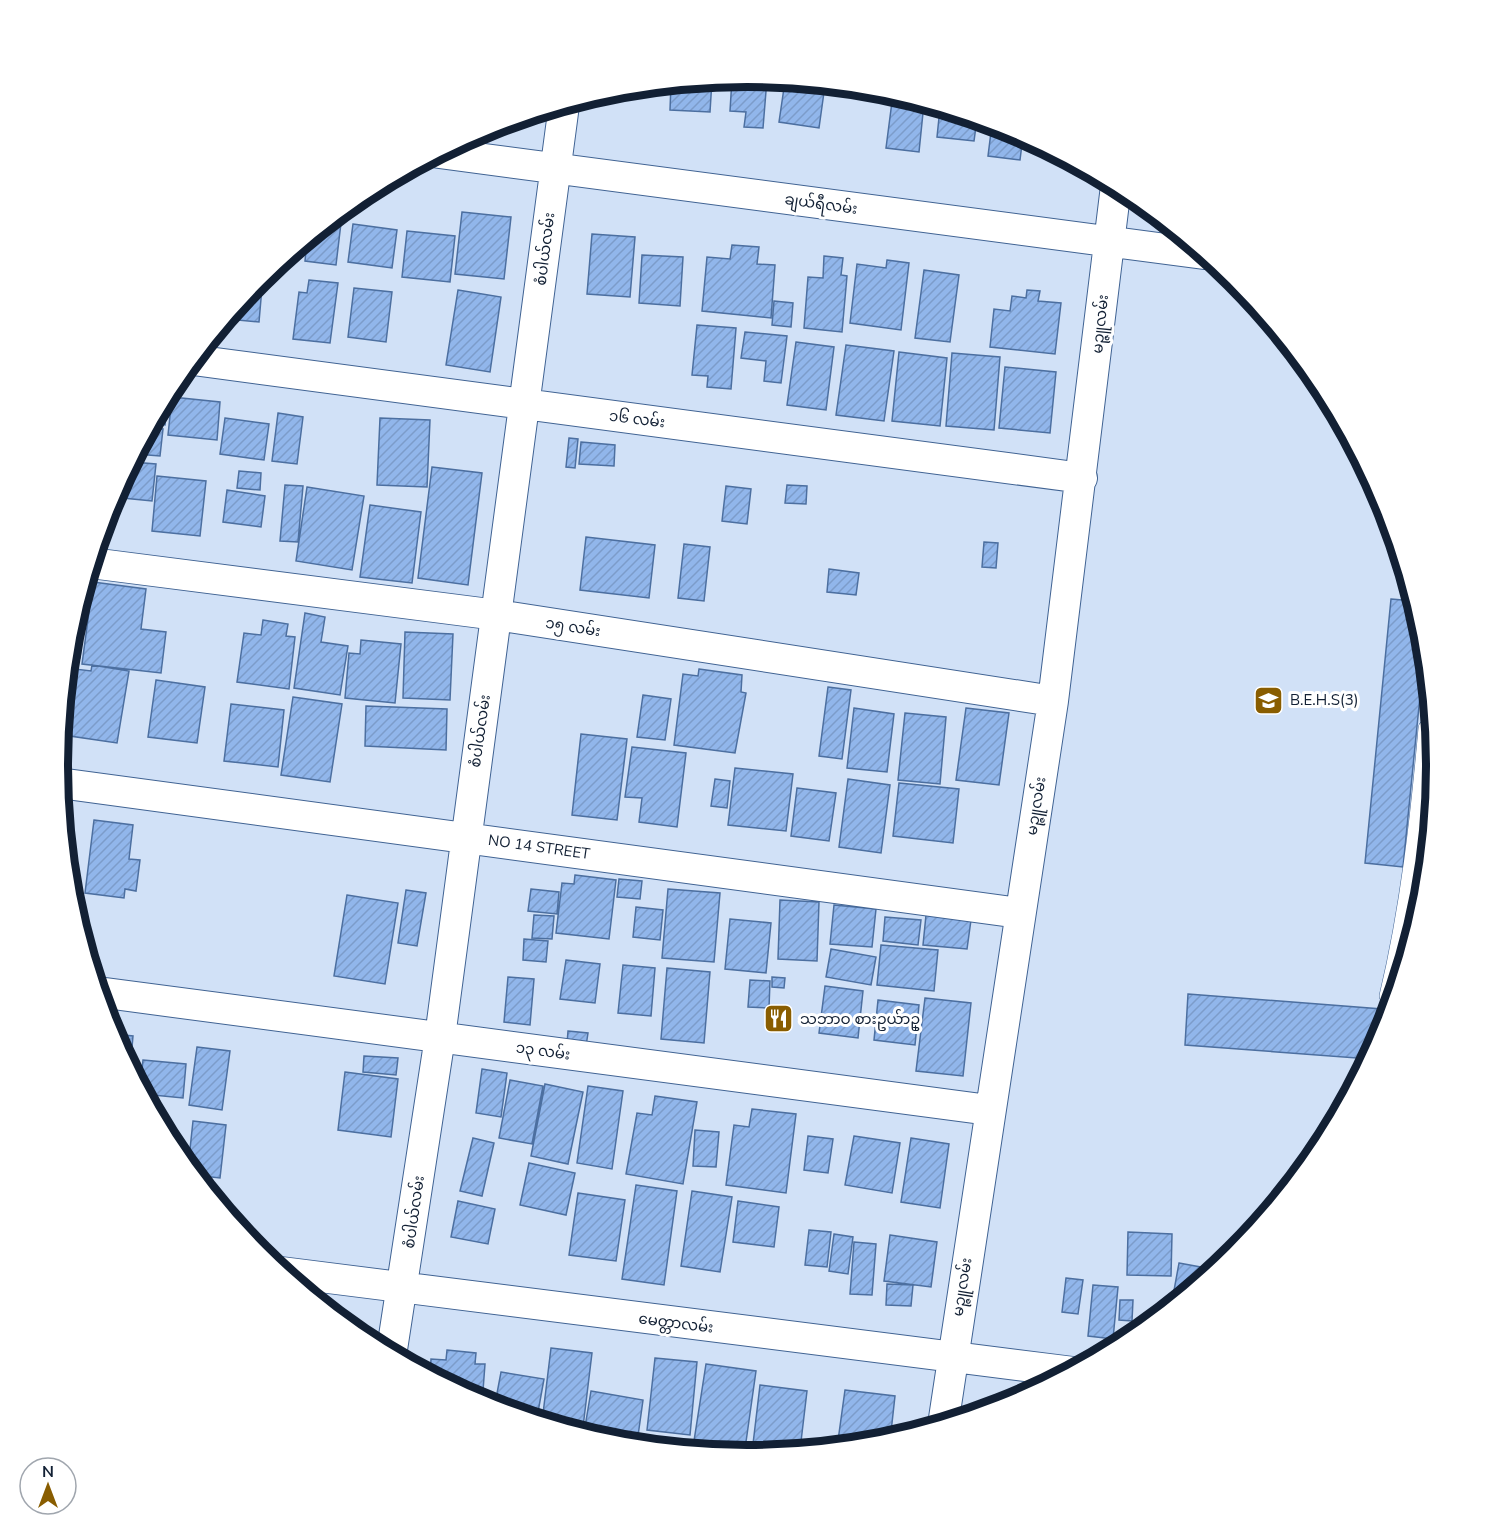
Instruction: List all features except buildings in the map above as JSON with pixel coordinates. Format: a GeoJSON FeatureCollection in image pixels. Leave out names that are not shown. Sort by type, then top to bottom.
{"type":"FeatureCollection","features":[{"type":"Feature","properties":{"kind":"street","name":"စံပါယ်လမ်း"},"geometry":{"type":"LineString","coordinates":[[393,1346],[440,1037],[563,114]]}},
{"type":"Feature","properties":{"kind":"street","name":"ချယ်ရီလမ်း"},"geometry":{"type":"LineString","coordinates":[[453,155],[1191,252]]}},
{"type":"Feature","properties":{"kind":"street","name":"မဉ္ဇူလမ်း"},"geometry":{"type":"LineString","coordinates":[[944,1416],[1053,701],[1115,196]]}},
{"type":"Feature","properties":{"kind":"street","name":"၁၆ လမ်း"},"geometry":{"type":"LineString","coordinates":[[202,361],[1082,478]]}},
{"type":"Feature","properties":{"kind":"street","name":"၁၅ လမ်း"},"geometry":{"type":"LineString","coordinates":[[99,564],[497,615],[1053,701]]}},
{"type":"Feature","properties":{"kind":"street","name":"NO 14 STREET"},"geometry":{"type":"LineString","coordinates":[[68,784],[1019,913]]}},
{"type":"Feature","properties":{"kind":"street","name":"၁၃ လမ်း"},"geometry":{"type":"LineString","coordinates":[[107,993],[989,1110]]}},
{"type":"Feature","properties":{"kind":"street","name":"မေတ္တာလမ်း"},"geometry":{"type":"LineString","coordinates":[[295,1274],[1059,1370]]}},
{"type":"Feature","properties":{"kind":"lane"},"geometry":{"type":"LineString","coordinates":[[1389,988],[1400,941],[1415,845],[1425,736]]}},
{"type":"Feature","properties":{"kind":"place","name":"B.E.H.S(3)"},"geometry":{"type":"Point","coordinates":[1269,700]}},
{"type":"Feature","properties":{"kind":"place","name":"သဘာဝ စားဥယ်ာဥ္"},"geometry":{"type":"Point","coordinates":[779,1019]}}]}
